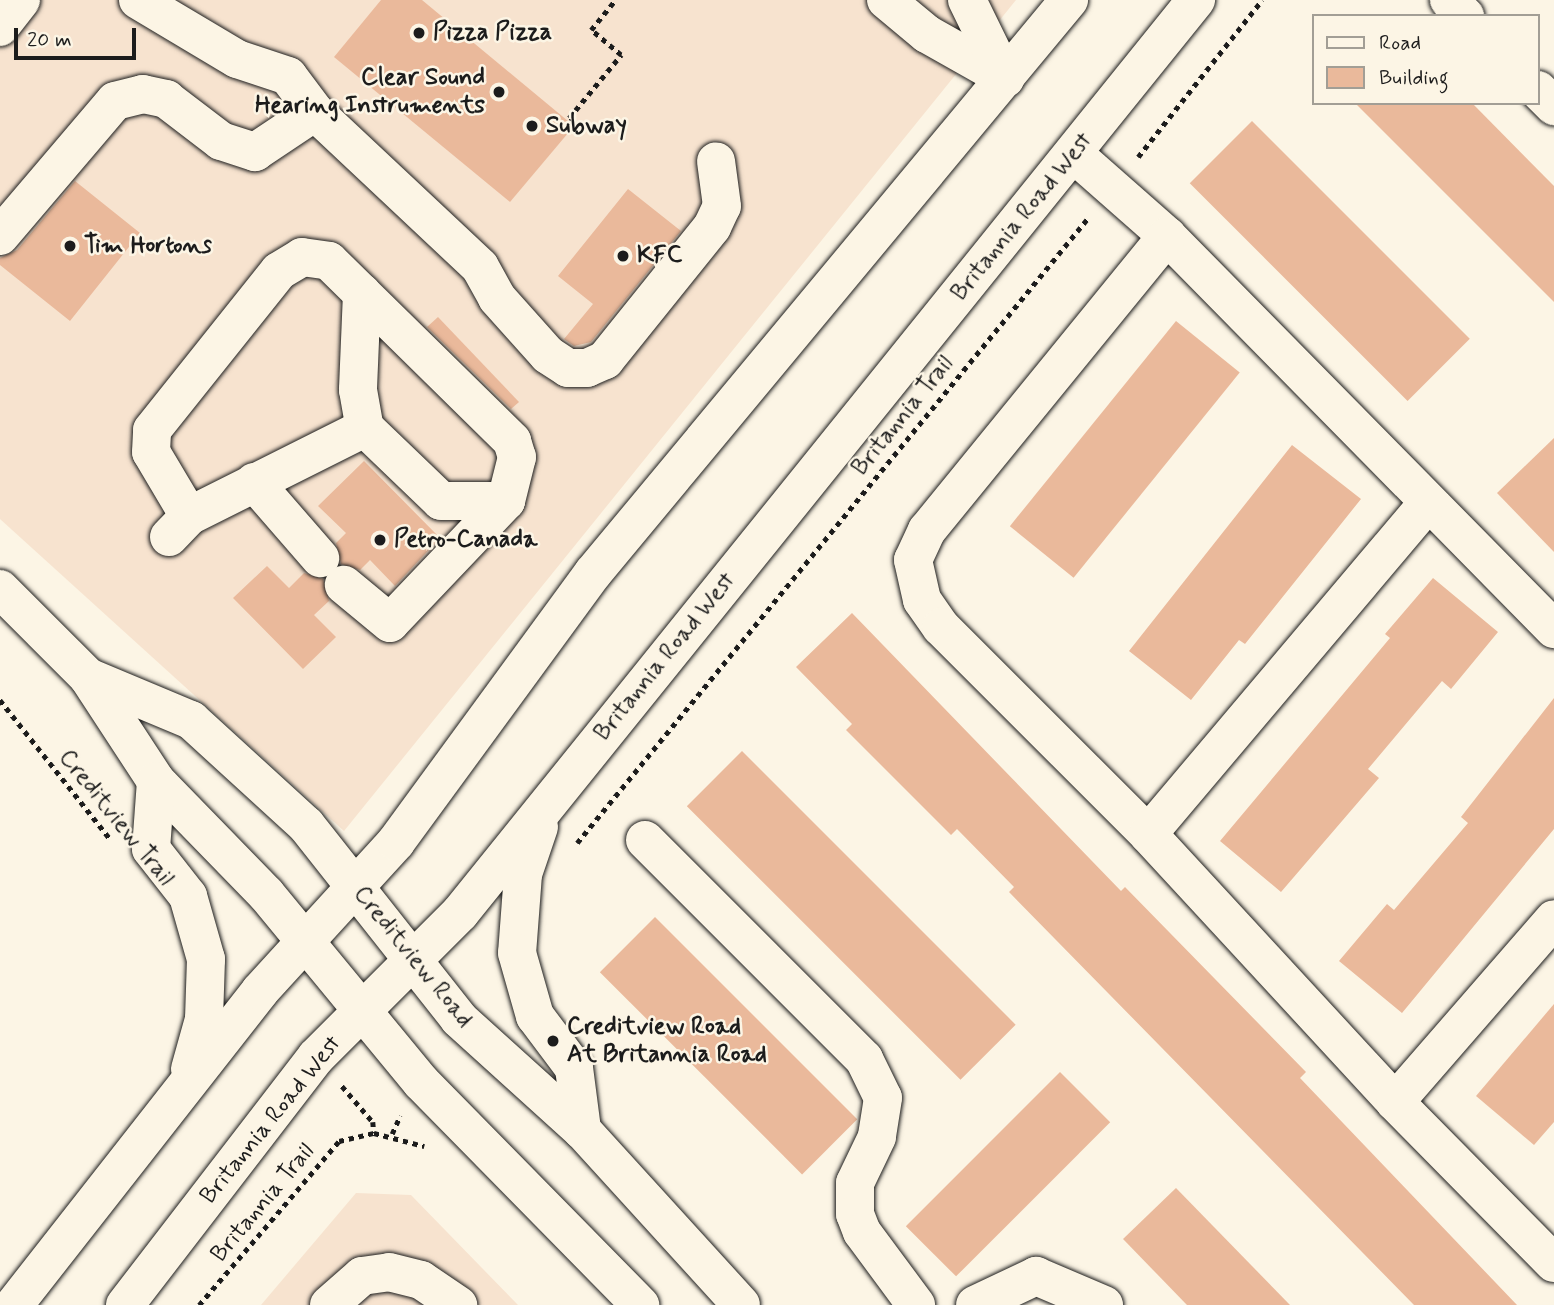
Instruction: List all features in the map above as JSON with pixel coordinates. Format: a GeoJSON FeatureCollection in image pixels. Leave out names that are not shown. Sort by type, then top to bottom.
{"type":"FeatureCollection","features":[{"type":"Feature","properties":{"kind":"main road"},"geometry":{"type":"LineString","coordinates":[[0,27],[21,0]]}},
{"type":"Feature","properties":{"kind":"main road"},"geometry":{"type":"LineString","coordinates":[[138,0],[237,59],[288,76],[315,112],[480,267],[497,298],[548,355],[568,368],[587,368],[605,360],[712,227],[722,206],[716,161]]}},
{"type":"Feature","properties":{"kind":"main road"},"geometry":{"type":"LineString","coordinates":[[886,0],[927,34],[1005,78]]}},
{"type":"Feature","properties":{"kind":"main road"},"geometry":{"type":"LineString","coordinates":[[967,0],[1005,78]]}},
{"type":"Feature","properties":{"kind":"main road"},"geometry":{"type":"LineString","coordinates":[[14,1305],[186,1085],[306,942],[396,842],[593,573],[1069,0]]}},
{"type":"Feature","properties":{"kind":"main road","name":"Britannia Road West"},"geometry":{"type":"LineString","coordinates":[[125,1305],[316,1057],[460,913],[1196,0]]}},
{"type":"Feature","properties":{"kind":"main road"},"geometry":{"type":"LineString","coordinates":[[1449,0],[1463,14]]}},
{"type":"Feature","properties":{"kind":"main road"},"geometry":{"type":"LineString","coordinates":[[1540,92],[1554,106]]}},
{"type":"Feature","properties":{"kind":"main road"},"geometry":{"type":"LineString","coordinates":[[0,236],[115,101],[143,94],[166,99],[221,141],[255,152],[315,112]]}},
{"type":"Feature","properties":{"kind":"main road"},"geometry":{"type":"LineString","coordinates":[[1074,153],[1167,236],[1554,629]]}},
{"type":"Feature","properties":{"kind":"main road"},"geometry":{"type":"LineString","coordinates":[[1167,236],[927,530],[913,560],[922,600],[941,627],[1148,834],[1395,1102],[1554,1263]]}},
{"type":"Feature","properties":{"kind":"main road"},"geometry":{"type":"LineString","coordinates":[[254,482],[332,572],[390,623],[506,501],[517,457],[512,441],[329,261],[302,257],[279,271],[152,430],[151,452],[179,526],[254,482],[365,428]]}},
{"type":"Feature","properties":{"kind":"main road"},"geometry":{"type":"LineString","coordinates":[[362,293],[358,390],[365,428],[441,501],[506,501]]}},
{"type":"Feature","properties":{"kind":"main road"},"geometry":{"type":"LineString","coordinates":[[1148,834],[1428,503]]}},
{"type":"Feature","properties":{"kind":"main road","name":"Creditview Road"},"geometry":{"type":"LineString","coordinates":[[0,589],[88,677],[156,781],[306,942],[421,1082],[640,1305]]}},
{"type":"Feature","properties":{"kind":"main road","name":"Creditview Road"},"geometry":{"type":"LineString","coordinates":[[88,677],[191,720],[306,825],[459,1018],[582,1130],[741,1305]]}},
{"type":"Feature","properties":{"kind":"main road"},"geometry":{"type":"LineString","coordinates":[[156,781],[151,849],[188,896],[206,959],[204,1018],[186,1085]]}},
{"type":"Feature","properties":{"kind":"main road"},"geometry":{"type":"LineString","coordinates":[[548,801],[523,874],[517,953],[535,1016],[574,1068],[582,1130]]}},
{"type":"Feature","properties":{"kind":"main road"},"geometry":{"type":"LineString","coordinates":[[645,841],[864,1059],[883,1098],[877,1137],[855,1183],[855,1214],[862,1232],[916,1305]]}},
{"type":"Feature","properties":{"kind":"main road"},"geometry":{"type":"LineString","coordinates":[[1395,1102],[1554,919]]}},
{"type":"Feature","properties":{"kind":"main road"},"geometry":{"type":"LineString","coordinates":[[329,1305],[362,1276],[389,1272],[421,1280],[458,1305]]}},
{"type":"Feature","properties":{"kind":"main road"},"geometry":{"type":"LineString","coordinates":[[975,1305],[1036,1276],[1104,1305]]}},
{"type":"Feature","properties":{"kind":"path"},"geometry":{"type":"LineString","coordinates":[[574,121],[569,118],[621,55],[591,30],[615,0]]}},
{"type":"Feature","properties":{"kind":"path","name":"Britannia Trail"},"geometry":{"type":"LineString","coordinates":[[569,853],[1113,188],[1262,0]]}},
{"type":"Feature","properties":{"kind":"path","name":"Creditview Trail"},"geometry":{"type":"LineString","coordinates":[[0,700],[113,841]]}},
{"type":"Feature","properties":{"kind":"path"},"geometry":{"type":"LineString","coordinates":[[373,1122],[374,1133]]}},
{"type":"Feature","properties":{"kind":"path","name":"Britannia Trail"},"geometry":{"type":"LineString","coordinates":[[199,1305],[339,1141],[374,1133],[392,1135],[395,1124]]}},
{"type":"Feature","properties":{"kind":"shaded area"},"geometry":{"type":"Polygon","coordinates":[[[0,0],[1016,0],[344,831],[0,519],[0,0]]]}},
{"type":"Feature","properties":{"kind":"shaded area"},"geometry":{"type":"Polygon","coordinates":[[[356,1193],[411,1195],[518,1305],[261,1305],[356,1193]]]}},
{"type":"Feature","properties":{"kind":"building"},"geometry":{"type":"Polygon","coordinates":[[[381,0],[422,0],[574,126],[510,202],[334,57],[381,0]]]}},
{"type":"Feature","properties":{"kind":"building"},"geometry":{"type":"Polygon","coordinates":[[[1357,105],[1474,105],[1554,186],[1554,302],[1357,105]]]}},
{"type":"Feature","properties":{"kind":"building"},"geometry":{"type":"Polygon","coordinates":[[[1252,121],[1470,339],[1408,401],[1190,183],[1252,121]]]}},
{"type":"Feature","properties":{"kind":"building","name":"Tim Hortons"},"geometry":{"type":"Polygon","coordinates":[[[75,181],[140,233],[70,321],[0,265],[0,258],[17,250],[75,181]]]}},
{"type":"Feature","properties":{"kind":"building","name":"KFC"},"geometry":{"type":"Polygon","coordinates":[[[628,189],[681,231],[591,342],[574,346],[564,339],[593,304],[558,276],[628,189]]]}},
{"type":"Feature","properties":{"kind":"building"},"geometry":{"type":"Polygon","coordinates":[[[438,317],[519,402],[511,409],[427,327],[438,317]]]}},
{"type":"Feature","properties":{"kind":"building"},"geometry":{"type":"Polygon","coordinates":[[[1176,321],[1240,373],[1074,578],[1010,526],[1176,321]]]}},
{"type":"Feature","properties":{"kind":"building"},"geometry":{"type":"Polygon","coordinates":[[[1554,438],[1554,552],[1497,493],[1554,438]]]}},
{"type":"Feature","properties":{"kind":"building"},"geometry":{"type":"Polygon","coordinates":[[[1292,445],[1361,499],[1245,644],[1239,640],[1191,700],[1129,651],[1292,445]]]}},
{"type":"Feature","properties":{"kind":"building"},"geometry":{"type":"Polygon","coordinates":[[[364,461],[440,538],[395,586],[370,560],[360,570],[341,564],[336,543],[346,533],[318,506],[364,461]]]}},
{"type":"Feature","properties":{"kind":"building"},"geometry":{"type":"Polygon","coordinates":[[[267,566],[289,588],[304,573],[323,579],[329,601],[314,615],[336,637],[303,669],[233,598],[267,566]]]}},
{"type":"Feature","properties":{"kind":"building"},"geometry":{"type":"Polygon","coordinates":[[[1433,578],[1498,632],[1451,689],[1442,681],[1368,769],[1379,778],[1281,892],[1220,841],[1390,638],[1385,634],[1433,578]]]}},
{"type":"Feature","properties":{"kind":"building"},"geometry":{"type":"Polygon","coordinates":[[[852,613],[1121,891],[1125,887],[1306,1072],[1300,1078],[1517,1305],[1414,1305],[1009,892],[1014,887],[957,829],[951,835],[846,730],[852,724],[796,667],[852,613]]]}},
{"type":"Feature","properties":{"kind":"building"},"geometry":{"type":"Polygon","coordinates":[[[1554,698],[1554,829],[1402,1013],[1339,961],[1387,904],[1394,910],[1468,823],[1461,817],[1554,698]]]}},
{"type":"Feature","properties":{"kind":"building"},"geometry":{"type":"Polygon","coordinates":[[[742,751],[1016,1025],[960,1080],[687,806],[742,751]]]}},
{"type":"Feature","properties":{"kind":"building"},"geometry":{"type":"Polygon","coordinates":[[[655,917],[857,1119],[802,1174],[600,972],[655,917]]]}},
{"type":"Feature","properties":{"kind":"building"},"geometry":{"type":"Polygon","coordinates":[[[1554,1004],[1554,1122],[1534,1145],[1476,1096],[1554,1004]]]}},
{"type":"Feature","properties":{"kind":"building"},"geometry":{"type":"Polygon","coordinates":[[[1060,1072],[1110,1122],[956,1276],[906,1226],[1060,1072]]]}},
{"type":"Feature","properties":{"kind":"building"},"geometry":{"type":"Polygon","coordinates":[[[1176,1188],[1290,1305],[1187,1305],[1123,1239],[1176,1188]]]}},
{"type":"Feature","properties":{"kind":"place","name":"Pizza Pizza"},"geometry":{"type":"Point","coordinates":[419,33]}},
{"type":"Feature","properties":{"kind":"place","name":"Clear Sound Hearing Instruments"},"geometry":{"type":"Point","coordinates":[499,92]}},
{"type":"Feature","properties":{"kind":"place","name":"Subway"},"geometry":{"type":"Point","coordinates":[532,126]}},
{"type":"Feature","properties":{"kind":"place","name":"Tim Hortons"},"geometry":{"type":"Point","coordinates":[70,246]}},
{"type":"Feature","properties":{"kind":"place","name":"KFC"},"geometry":{"type":"Point","coordinates":[623,256]}},
{"type":"Feature","properties":{"kind":"place","name":"Petro-Canada"},"geometry":{"type":"Point","coordinates":[380,540]}},
{"type":"Feature","properties":{"kind":"place","name":"Creditview Road At Britannia Road"},"geometry":{"type":"Point","coordinates":[553,1041]}}]}
